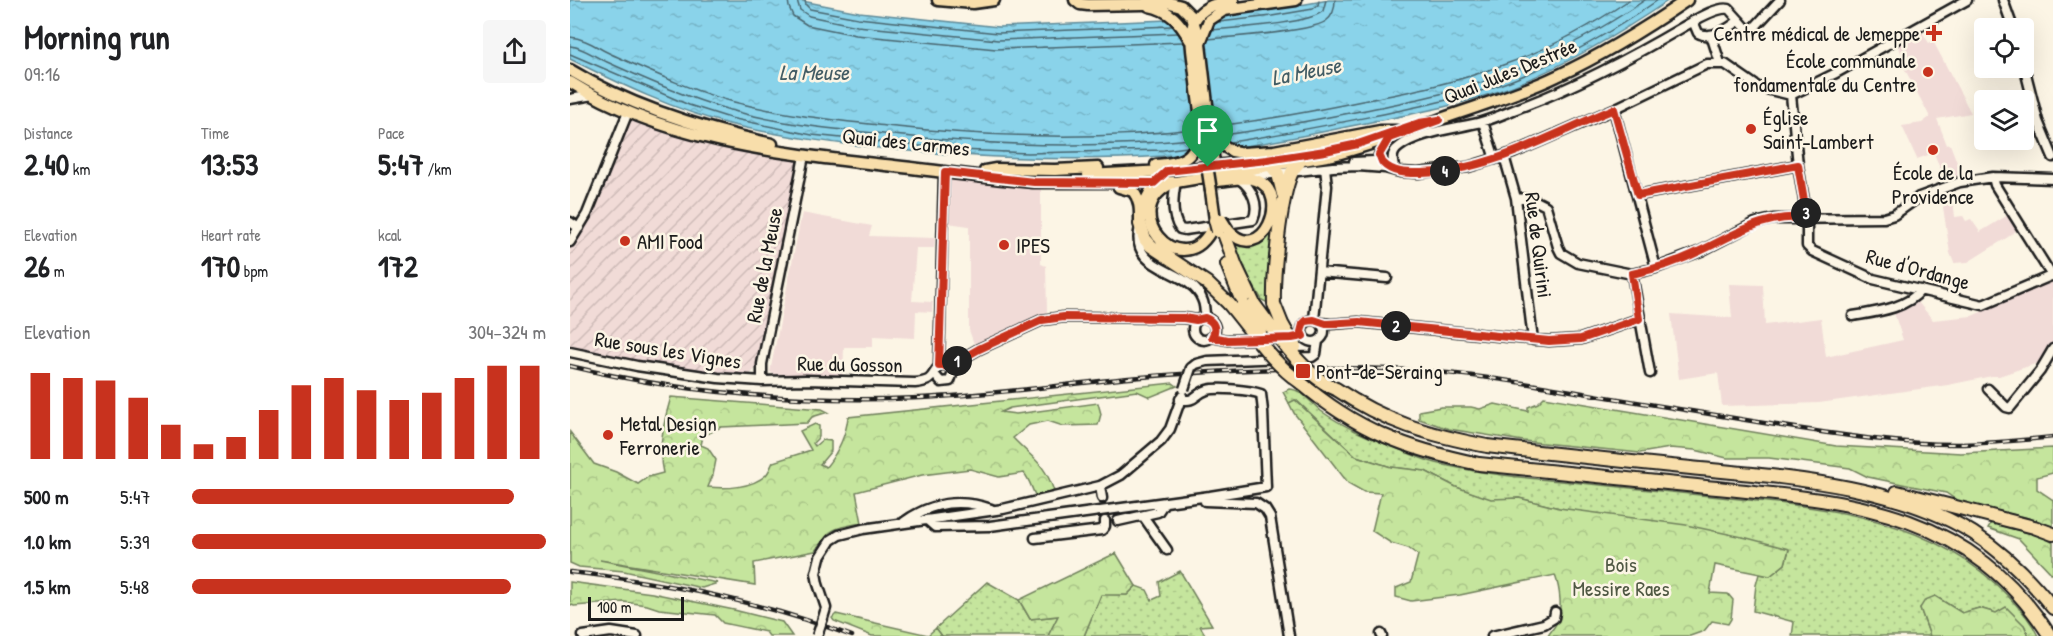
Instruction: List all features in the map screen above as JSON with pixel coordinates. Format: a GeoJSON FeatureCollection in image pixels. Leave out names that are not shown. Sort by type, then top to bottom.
{"type":"FeatureCollection","features":[{"type":"Feature","properties":{"kind":"highway"},"geometry":{"type":"LineString","coordinates":[[1300,161],[1292,172],[1284,198],[1274,304],[1282,324],[1300,354],[1336,389],[1355,402],[1394,422],[1419,431],[1499,448],[1780,477],[1907,502],[1945,518],[1992,547],[2018,569],[2053,608]]}},
{"type":"Feature","properties":{"kind":"highway"},"geometry":{"type":"LineString","coordinates":[[1273,166],[1284,198]]}},
{"type":"Feature","properties":{"kind":"highway"},"geometry":{"type":"LineString","coordinates":[[1140,224],[1146,239],[1155,249],[1207,283],[1229,304],[1290,375],[1333,409],[1388,439],[1445,457],[1479,464],[1807,498],[1861,507],[1900,518],[1948,539],[1983,561],[2008,583],[2041,630],[2050,636]]}},
{"type":"Feature","properties":{"kind":"highway"},"geometry":{"type":"LineString","coordinates":[[1219,227],[1261,333],[1304,385]]}},
{"type":"Feature","properties":{"kind":"highway"},"geometry":{"type":"LineString","coordinates":[[1248,304],[1298,360],[1325,385],[1336,389]]}},
{"type":"Feature","properties":{"kind":"highway"},"geometry":{"type":"LineString","coordinates":[[1780,477],[1798,475],[1879,487],[2034,527],[2053,534]]}},
{"type":"Feature","properties":{"kind":"main road"},"geometry":{"type":"LineString","coordinates":[[938,0],[973,3],[993,0]]}},
{"type":"Feature","properties":{"kind":"main road"},"geometry":{"type":"LineString","coordinates":[[1064,0],[1070,0]]}},
{"type":"Feature","properties":{"kind":"main road"},"geometry":{"type":"LineString","coordinates":[[1075,0],[1084,5],[1175,3],[1195,18],[1195,42],[1209,151],[1207,168],[1214,191],[1219,227]]}},
{"type":"Feature","properties":{"kind":"main road"},"geometry":{"type":"LineString","coordinates":[[1195,18],[1213,5],[1233,0]]}},
{"type":"Feature","properties":{"kind":"main road"},"geometry":{"type":"LineString","coordinates":[[1195,42],[1216,14],[1231,8],[1296,0]]}},
{"type":"Feature","properties":{"kind":"main road","name":"Quai Jules Destrée"},"geometry":{"type":"LineString","coordinates":[[1207,168],[1273,166],[1357,149],[1419,123],[1439,120],[1516,93],[1573,69],[1688,0]]}},
{"type":"Feature","properties":{"kind":"main road"},"geometry":{"type":"LineString","coordinates":[[1143,4],[1163,10],[1175,18],[1195,42]]}},
{"type":"Feature","properties":{"kind":"main road"},"geometry":{"type":"LineString","coordinates":[[570,70],[609,91]]}},
{"type":"Feature","properties":{"kind":"main road"},"geometry":{"type":"LineString","coordinates":[[570,75],[599,91],[609,91]]}},
{"type":"Feature","properties":{"kind":"main road","name":"Quai des Carmes"},"geometry":{"type":"LineString","coordinates":[[570,82],[628,112],[670,128],[761,149],[804,156],[1003,179],[1083,182],[1176,182],[1207,168]]}},
{"type":"Feature","properties":{"kind":"main road","name":"Quai des Carmes"},"geometry":{"type":"LineString","coordinates":[[609,91],[678,117],[784,147],[985,171],[1056,176],[1207,168]]}},
{"type":"Feature","properties":{"kind":"main road"},"geometry":{"type":"LineString","coordinates":[[1205,126],[1228,149],[1243,153],[1274,151],[1380,131],[1393,135]]}},
{"type":"Feature","properties":{"kind":"main road"},"geometry":{"type":"LineString","coordinates":[[985,171],[996,169],[1055,170],[1179,162],[1193,153],[1205,126]]}},
{"type":"Feature","properties":{"kind":"main road","name":"Quai Jules Destrée"},"geometry":{"type":"LineString","coordinates":[[1207,168],[1235,176],[1393,135]]}},
{"type":"Feature","properties":{"kind":"main road"},"geometry":{"type":"LineString","coordinates":[[1141,209],[1154,183],[1167,171]]}},
{"type":"Feature","properties":{"kind":"main road"},"geometry":{"type":"LineString","coordinates":[[1235,176],[1256,180],[1269,192],[1273,204],[1271,223],[1265,232],[1252,239],[1238,238],[1219,227],[1200,244],[1186,249],[1168,246],[1156,236],[1150,222],[1151,209],[1161,190],[1176,182],[1197,184],[1235,176]]}},
{"type":"Feature","properties":{"kind":"main road"},"geometry":{"type":"LineString","coordinates":[[1083,182],[1130,189],[1137,197],[1141,209],[1140,224]]}},
{"type":"Feature","properties":{"kind":"street"},"geometry":{"type":"LineString","coordinates":[[1396,171],[1392,159],[1396,149],[1401,145],[1428,134],[1483,122],[1534,102],[1648,48],[1694,21],[1725,8],[1729,9],[1748,29],[1753,29],[1780,0]]}},
{"type":"Feature","properties":{"kind":"street"},"geometry":{"type":"LineString","coordinates":[[1273,166],[1292,172],[1359,166],[1418,173],[1468,167],[1500,158],[1614,109],[1707,64],[1720,63],[1763,90],[1791,95],[1824,80],[1967,0]]}},
{"type":"Feature","properties":{"kind":"street"},"geometry":{"type":"LineString","coordinates":[[2003,0],[2009,18]]}},
{"type":"Feature","properties":{"kind":"street"},"geometry":{"type":"LineString","coordinates":[[1694,21],[1698,33],[1702,36],[1731,27],[1739,20]]}},
{"type":"Feature","properties":{"kind":"street"},"geometry":{"type":"LineString","coordinates":[[1711,35],[1720,63]]}},
{"type":"Feature","properties":{"kind":"street"},"geometry":{"type":"LineString","coordinates":[[2027,78],[2038,121],[2053,157]]}},
{"type":"Feature","properties":{"kind":"street"},"geometry":{"type":"LineString","coordinates":[[570,99],[593,95]]}},
{"type":"Feature","properties":{"kind":"street"},"geometry":{"type":"LineString","coordinates":[[1791,95],[1798,165],[1807,218]]}},
{"type":"Feature","properties":{"kind":"street"},"geometry":{"type":"LineString","coordinates":[[1614,109],[1656,268]]}},
{"type":"Feature","properties":{"kind":"street"},"geometry":{"type":"LineString","coordinates":[[570,242],[579,228],[628,112]]}},
{"type":"Feature","properties":{"kind":"street","name":"Rue de Quirini"},"geometry":{"type":"LineString","coordinates":[[1483,122],[1516,198],[1533,340]]}},
{"type":"Feature","properties":{"kind":"street"},"geometry":{"type":"LineString","coordinates":[[1359,166],[1379,160],[1393,135]]}},
{"type":"Feature","properties":{"kind":"street","name":"Rue de la Meuse"},"geometry":{"type":"LineString","coordinates":[[762,381],[762,364],[804,156]]}},
{"type":"Feature","properties":{"kind":"street"},"geometry":{"type":"LineString","coordinates":[[817,636],[826,608],[816,573],[825,547],[839,535],[863,529],[994,510],[1100,486],[1121,476],[1161,441],[1170,429],[1191,368],[1196,364],[1207,360],[1312,357],[1316,354],[1318,341],[1324,331],[1317,321],[1319,272],[1329,168],[1335,163],[1379,160],[1396,171]]}},
{"type":"Feature","properties":{"kind":"street"},"geometry":{"type":"LineString","coordinates":[[1638,195],[1798,165]]}},
{"type":"Feature","properties":{"kind":"street"},"geometry":{"type":"LineString","coordinates":[[937,371],[945,172]]}},
{"type":"Feature","properties":{"kind":"street"},"geometry":{"type":"LineString","coordinates":[[1176,182],[1173,201],[1176,221],[1180,229],[1185,230],[1253,220],[1255,214],[1251,189],[1235,176]]}},
{"type":"Feature","properties":{"kind":"street"},"geometry":{"type":"LineString","coordinates":[[1516,198],[1534,200],[1546,206],[1559,250],[1567,257],[1578,263],[1632,274],[1656,268],[1701,251],[1755,224],[1773,219],[1884,218],[1925,194],[1960,182],[1993,177],[2053,179]]}},
{"type":"Feature","properties":{"kind":"street"},"geometry":{"type":"LineString","coordinates":[[1993,177],[1995,185],[2052,276]]}},
{"type":"Feature","properties":{"kind":"street","name":"Rue d'Ordange"},"geometry":{"type":"LineString","coordinates":[[1807,218],[1807,246],[1812,251],[1873,279],[1983,305],[2052,276]]}},
{"type":"Feature","properties":{"kind":"street"},"geometry":{"type":"LineString","coordinates":[[570,222],[579,228]]}},
{"type":"Feature","properties":{"kind":"street"},"geometry":{"type":"LineString","coordinates":[[1140,224],[1138,240],[1141,252],[1149,260],[1197,291],[1203,302],[1201,319],[1192,330],[1195,337],[1205,340],[1212,337],[1227,340],[1303,336]]}},
{"type":"Feature","properties":{"kind":"street"},"geometry":{"type":"LineString","coordinates":[[1319,272],[1387,278]]}},
{"type":"Feature","properties":{"kind":"street"},"geometry":{"type":"LineString","coordinates":[[1632,274],[1650,373]]}},
{"type":"Feature","properties":{"kind":"street"},"geometry":{"type":"LineString","coordinates":[[1853,316],[1882,311],[1915,297],[1921,290]]}},
{"type":"Feature","properties":{"kind":"street","name":"Rue du Gosson"},"geometry":{"type":"LineString","coordinates":[[762,381],[923,382],[937,371],[979,349],[1042,320],[1064,317],[1201,319]]}},
{"type":"Feature","properties":{"kind":"street"},"geometry":{"type":"LineString","coordinates":[[1201,319],[1212,321],[1215,331],[1212,337]]}},
{"type":"Feature","properties":{"kind":"street"},"geometry":{"type":"LineString","coordinates":[[1318,341],[1311,342],[1303,336],[1301,332],[1306,321],[1331,324],[1359,322],[1549,341],[1581,339],[1639,319]]}},
{"type":"Feature","properties":{"kind":"street"},"geometry":{"type":"LineString","coordinates":[[1988,389],[2006,407],[2010,408],[2040,371],[2053,349]]}},
{"type":"Feature","properties":{"kind":"street","name":"Rue sous les Vignes"},"geometry":{"type":"LineString","coordinates":[[570,352],[675,373],[762,381]]}},
{"type":"Feature","properties":{"kind":"street","name":"Rue du Gosson"},"geometry":{"type":"LineString","coordinates":[[937,371],[941,382],[950,381],[953,372],[949,366]]}},
{"type":"Feature","properties":{"kind":"street"},"geometry":{"type":"LineString","coordinates":[[927,520],[935,527],[990,526],[1266,487],[1262,396],[1258,392],[1208,390],[1191,400],[1180,399]]}},
{"type":"Feature","properties":{"kind":"street"},"geometry":{"type":"LineString","coordinates":[[1100,486],[1102,498]]}},
{"type":"Feature","properties":{"kind":"street"},"geometry":{"type":"LineString","coordinates":[[1199,498],[1208,501],[1256,503],[1270,517],[1288,636]]}},
{"type":"Feature","properties":{"kind":"street"},"geometry":{"type":"LineString","coordinates":[[901,524],[923,510],[953,503],[973,504],[994,510]]}},
{"type":"Feature","properties":{"kind":"street"},"geometry":{"type":"LineString","coordinates":[[1118,521],[1158,512],[1164,503]]}},
{"type":"Feature","properties":{"kind":"street"},"geometry":{"type":"LineString","coordinates":[[1143,516],[1167,550]]}},
{"type":"Feature","properties":{"kind":"street"},"geometry":{"type":"LineString","coordinates":[[1035,538],[1102,530],[1105,521]]}},
{"type":"Feature","properties":{"kind":"street"},"geometry":{"type":"LineString","coordinates":[[1492,636],[1546,624],[1554,618],[1555,612]]}},
{"type":"Feature","properties":{"kind":"street"},"geometry":{"type":"LineString","coordinates":[[583,636],[611,632],[637,636]]}},
{"type":"Feature","properties":{"kind":"shaded area","name":"École communale fondamentale du Centre"},"geometry":{"type":"Polygon","coordinates":[[[1922,32],[1929,43],[1933,41],[1971,113],[1937,119],[1947,145],[1950,144],[1963,178],[1946,184],[1934,153],[1917,159],[1902,126],[1922,123],[1930,117],[1901,62],[1904,60],[1898,45],[1922,32]]]}},
{"type":"Feature","properties":{"kind":"shaded area"},"geometry":{"type":"Polygon","coordinates":[[[630,118],[795,159],[798,164],[758,366],[749,375],[689,370],[570,347],[570,247],[584,227],[630,118]]]}},
{"type":"Feature","properties":{"kind":"shaded area","name":"IPES"},"geometry":{"type":"Polygon","coordinates":[[[948,179],[1041,189],[1041,264],[1046,266],[1047,312],[1043,318],[1000,337],[974,344],[969,330],[969,226],[948,223],[948,179]]]}},
{"type":"Feature","properties":{"kind":"shaded area"},"geometry":{"type":"Polygon","coordinates":[[[1952,191],[1955,217],[1963,216],[1966,221],[1971,219],[1980,232],[2008,215],[2017,230],[1968,262],[1954,263],[1950,253],[1941,194],[1952,191]]]}},
{"type":"Feature","properties":{"kind":"shaded area"},"geometry":{"type":"Polygon","coordinates":[[[802,213],[872,226],[869,236],[935,238],[934,248],[916,248],[912,301],[933,302],[932,312],[916,311],[915,338],[873,336],[873,347],[844,347],[843,377],[775,375],[770,372],[802,213]]]}},
{"type":"Feature","properties":{"kind":"shaded area"},"geometry":{"type":"Polygon","coordinates":[[[2053,279],[2053,344],[2044,361],[1999,376],[1819,403],[1722,406],[1718,373],[1679,379],[1671,314],[1732,318],[1729,284],[1763,285],[1765,325],[1821,318],[1826,357],[1903,340],[1893,310],[1917,301],[1933,320],[1972,316],[2053,279]]]}},
{"type":"Feature","properties":{"kind":"green space"},"geometry":{"type":"Polygon","coordinates":[[[1277,196],[1279,196],[1268,303],[1262,300],[1243,268],[1229,236],[1261,239],[1277,196]]]}},
{"type":"Feature","properties":{"kind":"green space"},"geometry":{"type":"Polygon","coordinates":[[[1173,383],[1177,386],[1150,397],[1137,391],[1010,408],[1001,412],[1016,414],[1098,403],[1101,414],[1098,425],[1063,426],[1048,421],[1029,425],[1013,438],[1042,467],[1054,491],[1037,499],[1024,473],[999,477],[970,469],[922,475],[856,492],[862,523],[834,530],[815,551],[754,563],[755,585],[600,560],[718,583],[702,588],[624,571],[579,567],[570,563],[570,432],[594,464],[616,472],[638,484],[648,477],[663,473],[661,444],[671,397],[822,409],[828,412],[812,417],[807,423],[721,427],[703,436],[701,445],[708,448],[716,460],[708,487],[723,488],[754,483],[766,475],[773,462],[811,450],[800,431],[815,424],[819,426],[819,437],[813,443],[815,446],[822,440],[831,441],[831,451],[820,464],[826,467],[841,443],[848,417],[1173,383]]]}},
{"type":"Feature","properties":{"kind":"green space"},"geometry":{"type":"Polygon","coordinates":[[[1289,389],[1302,394],[1321,411],[1349,428],[1436,463],[1520,477],[1798,505],[1874,520],[1911,532],[1946,548],[1978,569],[2017,605],[2038,636],[2029,636],[2024,625],[1996,613],[1979,608],[1962,613],[1935,596],[1920,608],[1930,636],[1792,636],[1794,622],[1753,611],[1759,574],[1770,576],[1785,564],[1789,550],[1559,508],[1519,498],[1491,500],[1456,487],[1425,471],[1391,467],[1356,456],[1296,400],[1289,403],[1283,392],[1289,389]]]}},
{"type":"Feature","properties":{"kind":"green space"},"geometry":{"type":"Polygon","coordinates":[[[1544,397],[1836,446],[1961,453],[2053,448],[2053,473],[2037,477],[2037,489],[2053,500],[2053,528],[2025,517],[1961,503],[1946,493],[1868,477],[1850,468],[1769,458],[1727,458],[1695,450],[1670,448],[1640,453],[1523,441],[1449,429],[1419,419],[1419,411],[1441,407],[1480,409],[1495,404],[1528,411],[1528,407],[1538,403],[1544,397]]]}},
{"type":"Feature","properties":{"kind":"green space","name":"Bois Messire Raes"},"geometry":{"type":"Polygon","coordinates":[[[1295,400],[1356,456],[1391,467],[1425,471],[1456,487],[1491,499],[1519,498],[1559,508],[1686,525],[1747,538],[1789,549],[1785,564],[1770,576],[1715,565],[1710,593],[1728,594],[1733,600],[1731,619],[1728,624],[1712,621],[1704,631],[1690,636],[1548,636],[1560,612],[1555,575],[1460,595],[1411,601],[1396,597],[1396,588],[1411,582],[1418,555],[1408,548],[1391,543],[1372,531],[1381,493],[1364,492],[1348,483],[1294,413],[1289,403],[1295,400]]]}},
{"type":"Feature","properties":{"kind":"green space"},"geometry":{"type":"Polygon","coordinates":[[[1991,523],[2044,537],[2053,543],[2053,575],[2019,539],[1988,528],[1991,523]]]}},
{"type":"Feature","properties":{"kind":"green space"},"geometry":{"type":"Polygon","coordinates":[[[1116,553],[1136,586],[1127,595],[1101,595],[1084,636],[1048,636],[1058,616],[1030,619],[1019,600],[1116,553]]]}},
{"type":"Feature","properties":{"kind":"green space"},"geometry":{"type":"Polygon","coordinates":[[[1180,571],[1212,625],[1200,626],[1206,636],[1084,636],[1101,594],[1127,595],[1136,586],[1147,590],[1152,600],[1161,596],[1159,582],[1180,571]]]}},
{"type":"Feature","properties":{"kind":"green space"},"geometry":{"type":"Polygon","coordinates":[[[570,582],[652,593],[734,610],[782,622],[792,636],[769,636],[766,632],[723,623],[715,615],[659,609],[647,605],[624,602],[574,606],[570,604],[570,582]]]}},
{"type":"Feature","properties":{"kind":"green space"},"geometry":{"type":"Polygon","coordinates":[[[987,582],[1019,600],[1030,619],[1058,616],[1048,636],[942,636],[936,628],[987,582]]]}},
{"type":"Feature","properties":{"kind":"green space"},"geometry":{"type":"Polygon","coordinates":[[[1935,596],[1962,613],[1979,608],[1996,613],[2006,607],[2024,625],[2029,636],[1930,636],[1920,608],[1925,600],[1935,596]]]}},
{"type":"Feature","properties":{"kind":"green space"},"geometry":{"type":"Polygon","coordinates":[[[836,614],[928,635],[936,628],[942,636],[872,636],[834,621],[832,618],[836,614]]]}},
{"type":"Feature","properties":{"kind":"water","name":"La Meuse"},"geometry":{"type":"Polygon","coordinates":[[[570,0],[797,0],[859,12],[999,27],[1168,20],[1271,10],[1329,0],[1669,0],[1631,25],[1554,68],[1513,86],[1453,105],[1258,144],[1211,151],[1130,158],[1060,159],[957,155],[868,147],[769,133],[708,118],[648,96],[570,59],[570,0]]]}},
{"type":"Feature","properties":{"kind":"tunnel"},"geometry":{"type":"LineString","coordinates":[[1102,498],[1105,521]]}},
{"type":"Feature","properties":{"kind":"railway"},"geometry":{"type":"LineString","coordinates":[[570,366],[613,376],[700,390],[832,399],[946,397],[1129,378],[1232,371],[1302,368],[1406,370],[1513,381],[1770,424],[1890,441],[1963,444],[2053,437]]}},
{"type":"Feature","properties":{"kind":"railway"},"geometry":{"type":"LineString","coordinates":[[570,572],[642,581],[749,603],[852,636]]}},
{"type":"Feature","properties":{"kind":"place","name":"Centre médical de Jemeppe"},"geometry":{"type":"Point","coordinates":[1934,33]}},
{"type":"Feature","properties":{"kind":"place","name":"École communale fondamentale du Centre"},"geometry":{"type":"Point","coordinates":[1928,72]}},
{"type":"Feature","properties":{"kind":"place","name":"Église Saint-Lambert"},"geometry":{"type":"Point","coordinates":[1751,129]}},
{"type":"Feature","properties":{"kind":"place","name":"École de la Providence"},"geometry":{"type":"Point","coordinates":[1933,150]}},
{"type":"Feature","properties":{"kind":"place","name":"AMI Food"},"geometry":{"type":"Point","coordinates":[625,241]}},
{"type":"Feature","properties":{"kind":"place","name":"IPES"},"geometry":{"type":"Point","coordinates":[1004,245]}},
{"type":"Feature","properties":{"kind":"place","name":"Pont-de-Seraing"},"geometry":{"type":"Point","coordinates":[1303,371]}},
{"type":"Feature","properties":{"kind":"place","name":"Metal Design Ferronerie"},"geometry":{"type":"Point","coordinates":[608,435]}},
{"type":"Feature","properties":{"kind":"route"},"geometry":{"type":"LineString","coordinates":[[1614,109],[1638,195],[1798,165],[1807,218],[1773,219],[1755,224],[1701,251],[1656,268],[1632,274],[1639,319],[1581,339],[1539,341],[1359,322],[1326,324],[1310,320],[1303,324],[1301,332],[1303,336],[1227,340],[1212,337],[1215,331],[1214,325],[1212,321],[1205,318],[1196,320],[1064,317],[1042,320],[979,349],[949,366],[939,366],[945,172],[1034,182],[1154,183],[1167,171],[1208,167],[1345,147],[1419,123],[1439,120],[1389,138],[1379,155],[1384,163],[1396,171],[1441,172],[1468,167],[1504,156],[1614,109]]}}]}
